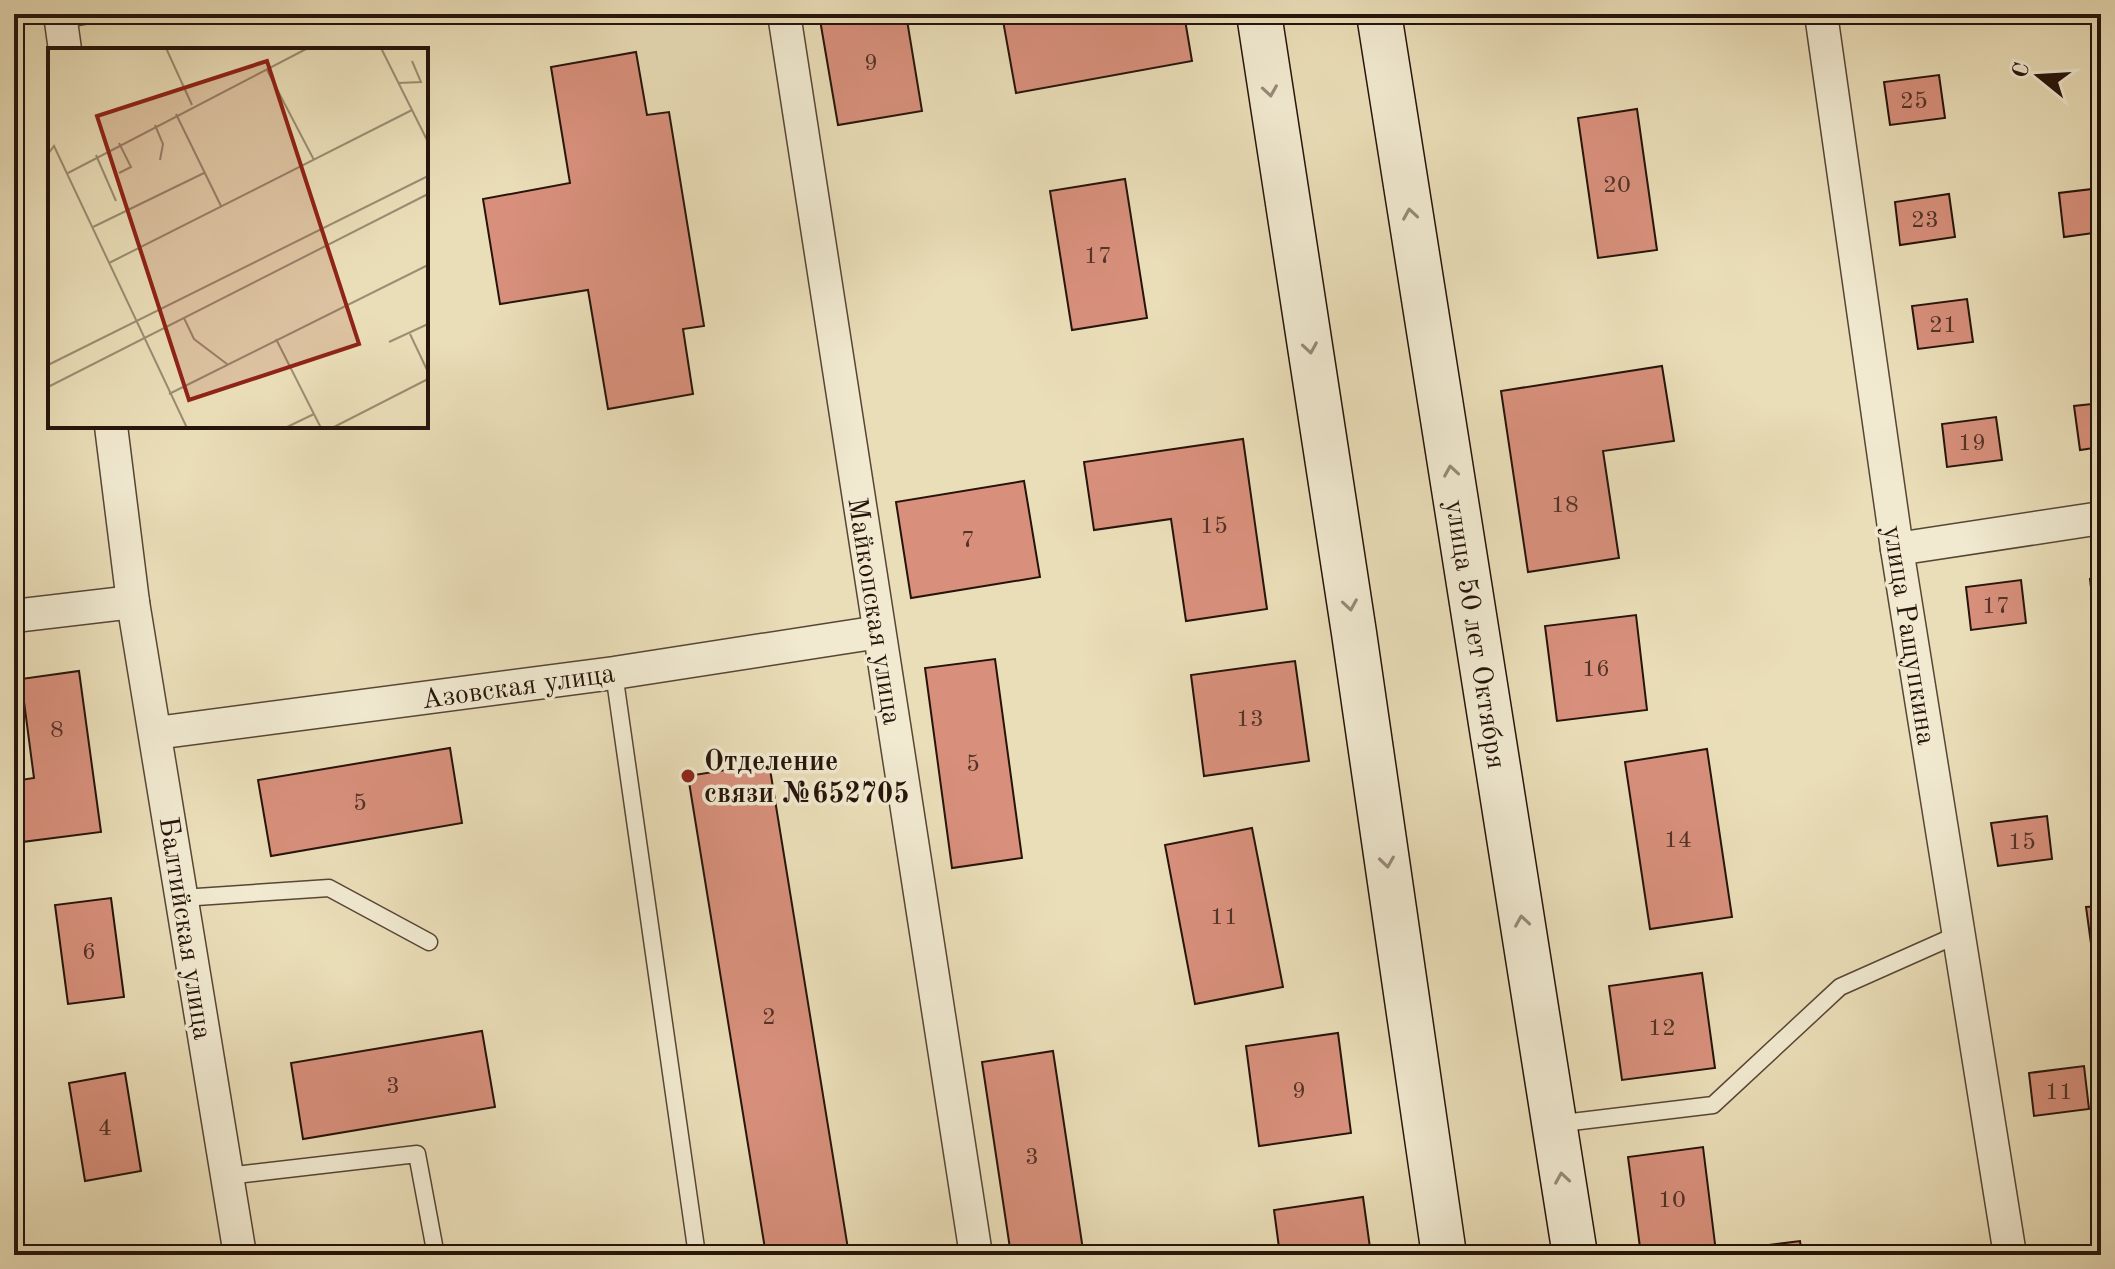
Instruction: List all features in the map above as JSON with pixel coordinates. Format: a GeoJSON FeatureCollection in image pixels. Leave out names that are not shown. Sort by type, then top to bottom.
{"type":"FeatureCollection","features":[{"type":"Feature","properties":{"kind":"street","name":"Майкопская улица"},"geometry":{"type":"LineString","coordinates":[[784,14],[976,1255]]}},
{"type":"Feature","properties":{"kind":"street"},"geometry":{"type":"LineString","coordinates":[[1259,14],[1354,633],[1444,1255]]}},
{"type":"Feature","properties":{"kind":"street","name":"улица 50 лет Октября"},"geometry":{"type":"LineString","coordinates":[[1379,14],[1575,1255]]}},
{"type":"Feature","properties":{"kind":"street","name":"улица Ращупкина"},"geometry":{"type":"LineString","coordinates":[[1821,14],[1897,549],[2010,1255]]}},
{"type":"Feature","properties":{"kind":"street","name":"Балтийская улица"},"geometry":{"type":"LineString","coordinates":[[111,428],[133,602],[240,1255]]}},
{"type":"Feature","properties":{"kind":"street"},"geometry":{"type":"LineString","coordinates":[[1897,549],[2101,518]]}},
{"type":"Feature","properties":{"kind":"street"},"geometry":{"type":"LineString","coordinates":[[14,616],[133,602]]}},
{"type":"Feature","properties":{"kind":"street","name":"Азовская улица"},"geometry":{"type":"LineString","coordinates":[[156,733],[614,673],[879,632]]}},
{"type":"Feature","properties":{"kind":"lane"},"geometry":{"type":"LineString","coordinates":[[62,28],[95,14]]}},
{"type":"Feature","properties":{"kind":"lane"},"geometry":{"type":"LineString","coordinates":[[614,673],[697,1255]]}},
{"type":"Feature","properties":{"kind":"lane"},"geometry":{"type":"LineString","coordinates":[[182,898],[329,888],[429,942]]}},
{"type":"Feature","properties":{"kind":"lane"},"geometry":{"type":"LineString","coordinates":[[1554,1124],[1713,1105],[1840,987],[1959,934]]}},
{"type":"Feature","properties":{"kind":"lane"},"geometry":{"type":"LineString","coordinates":[[227,1176],[417,1154],[434,1245]]}},
{"type":"Feature","properties":{"kind":"building"},"geometry":{"type":"Polygon","coordinates":[[[819,14],[906,14],[922,111],[838,125],[819,14]]]}},
{"type":"Feature","properties":{"kind":"building"},"geometry":{"type":"Polygon","coordinates":[[[1184,14],[1192,61],[1016,93],[1002,15],[1184,14]]]}},
{"type":"Feature","properties":{"kind":"building"},"geometry":{"type":"Polygon","coordinates":[[[636,52],[647,115],[669,112],[704,326],[683,329],[693,394],[608,409],[588,290],[500,304],[483,199],[570,183],[551,67],[636,52]]]}},
{"type":"Feature","properties":{"kind":"building"},"geometry":{"type":"Polygon","coordinates":[[[1939,75],[1945,118],[1890,125],[1884,82],[1939,75]]]}},
{"type":"Feature","properties":{"kind":"building"},"geometry":{"type":"Polygon","coordinates":[[[1637,109],[1657,250],[1598,258],[1578,118],[1637,109]]]}},
{"type":"Feature","properties":{"kind":"building"},"geometry":{"type":"Polygon","coordinates":[[[1125,179],[1147,318],[1072,330],[1050,191],[1125,179]]]}},
{"type":"Feature","properties":{"kind":"building"},"geometry":{"type":"Polygon","coordinates":[[[2101,188],[2101,232],[2064,237],[2059,193],[2101,188]]]}},
{"type":"Feature","properties":{"kind":"building"},"geometry":{"type":"Polygon","coordinates":[[[1949,194],[1955,237],[1900,245],[1895,202],[1949,194]]]}},
{"type":"Feature","properties":{"kind":"building"},"geometry":{"type":"Polygon","coordinates":[[[1967,299],[1973,342],[1918,349],[1912,306],[1967,299]]]}},
{"type":"Feature","properties":{"kind":"building"},"geometry":{"type":"Polygon","coordinates":[[[1662,366],[1674,441],[1603,451],[1619,558],[1528,572],[1501,391],[1662,366]]]}},
{"type":"Feature","properties":{"kind":"building"},"geometry":{"type":"Polygon","coordinates":[[[2101,403],[2101,447],[2080,450],[2074,406],[2101,403]]]}},
{"type":"Feature","properties":{"kind":"building"},"geometry":{"type":"Polygon","coordinates":[[[1996,417],[2002,460],[1947,467],[1942,424],[1996,417]]]}},
{"type":"Feature","properties":{"kind":"building"},"geometry":{"type":"Polygon","coordinates":[[[1243,439],[1267,609],[1186,621],[1171,519],[1094,530],[1084,462],[1243,439]]]}},
{"type":"Feature","properties":{"kind":"building"},"geometry":{"type":"Polygon","coordinates":[[[1024,481],[1040,577],[911,598],[896,502],[1024,481]]]}},
{"type":"Feature","properties":{"kind":"building"},"geometry":{"type":"Polygon","coordinates":[[[2101,578],[2101,622],[2095,623],[2090,579],[2101,578]]]}},
{"type":"Feature","properties":{"kind":"building"},"geometry":{"type":"Polygon","coordinates":[[[2021,580],[2026,623],[1971,630],[1966,587],[2021,580]]]}},
{"type":"Feature","properties":{"kind":"building"},"geometry":{"type":"Polygon","coordinates":[[[1636,615],[1647,710],[1557,721],[1545,626],[1636,615]]]}},
{"type":"Feature","properties":{"kind":"building"},"geometry":{"type":"Polygon","coordinates":[[[995,659],[1022,858],[952,868],[925,668],[995,659]]]}},
{"type":"Feature","properties":{"kind":"building"},"geometry":{"type":"Polygon","coordinates":[[[1295,661],[1309,761],[1204,776],[1191,675],[1295,661]]]}},
{"type":"Feature","properties":{"kind":"building"},"geometry":{"type":"Polygon","coordinates":[[[79,671],[101,832],[14,843],[14,781],[34,778],[21,679],[79,671]]]}},
{"type":"Feature","properties":{"kind":"building"},"geometry":{"type":"Polygon","coordinates":[[[450,748],[462,823],[271,856],[258,780],[450,748]]]}},
{"type":"Feature","properties":{"kind":"building"},"geometry":{"type":"Polygon","coordinates":[[[1707,749],[1732,917],[1650,929],[1625,762],[1707,749]]]}},
{"type":"Feature","properties":{"kind":"building"},"geometry":{"type":"Polygon","coordinates":[[[769,763],[849,1255],[766,1255],[688,776],[769,763]]]}},
{"type":"Feature","properties":{"kind":"building"},"geometry":{"type":"Polygon","coordinates":[[[2047,816],[2052,859],[1998,866],[1991,823],[2047,816]]]}},
{"type":"Feature","properties":{"kind":"building"},"geometry":{"type":"Polygon","coordinates":[[[1252,828],[1283,987],[1195,1004],[1165,845],[1252,828]]]}},
{"type":"Feature","properties":{"kind":"building"},"geometry":{"type":"Polygon","coordinates":[[[111,898],[124,997],[68,1004],[55,905],[111,898]]]}},
{"type":"Feature","properties":{"kind":"building"},"geometry":{"type":"Polygon","coordinates":[[[2101,906],[2101,950],[2092,951],[2086,907],[2101,906]]]}},
{"type":"Feature","properties":{"kind":"building"},"geometry":{"type":"Polygon","coordinates":[[[1702,973],[1715,1068],[1622,1080],[1609,986],[1702,973]]]}},
{"type":"Feature","properties":{"kind":"building"},"geometry":{"type":"Polygon","coordinates":[[[482,1031],[495,1107],[303,1139],[291,1063],[482,1031]]]}},
{"type":"Feature","properties":{"kind":"building"},"geometry":{"type":"Polygon","coordinates":[[[1338,1033],[1351,1133],[1259,1146],[1246,1046],[1338,1033]]]}},
{"type":"Feature","properties":{"kind":"building"},"geometry":{"type":"Polygon","coordinates":[[[1053,1051],[1083,1250],[1050,1255],[1011,1255],[982,1062],[1053,1051]]]}},
{"type":"Feature","properties":{"kind":"building"},"geometry":{"type":"Polygon","coordinates":[[[2084,1066],[2089,1109],[2034,1116],[2029,1073],[2084,1066]]]}},
{"type":"Feature","properties":{"kind":"building"},"geometry":{"type":"Polygon","coordinates":[[[125,1073],[141,1171],[85,1181],[69,1083],[125,1073]]]}},
{"type":"Feature","properties":{"kind":"building"},"geometry":{"type":"Polygon","coordinates":[[[1703,1147],[1716,1252],[1800,1241],[1802,1255],[1641,1255],[1628,1157],[1703,1147]]]}},
{"type":"Feature","properties":{"kind":"building"},"geometry":{"type":"Polygon","coordinates":[[[1363,1197],[1371,1255],[1280,1255],[1274,1210],[1363,1197]]]}},
{"type":"Feature","properties":{"kind":"place","name":"Отделение связи №652705"},"geometry":{"type":"Point","coordinates":[688,776]}}]}
